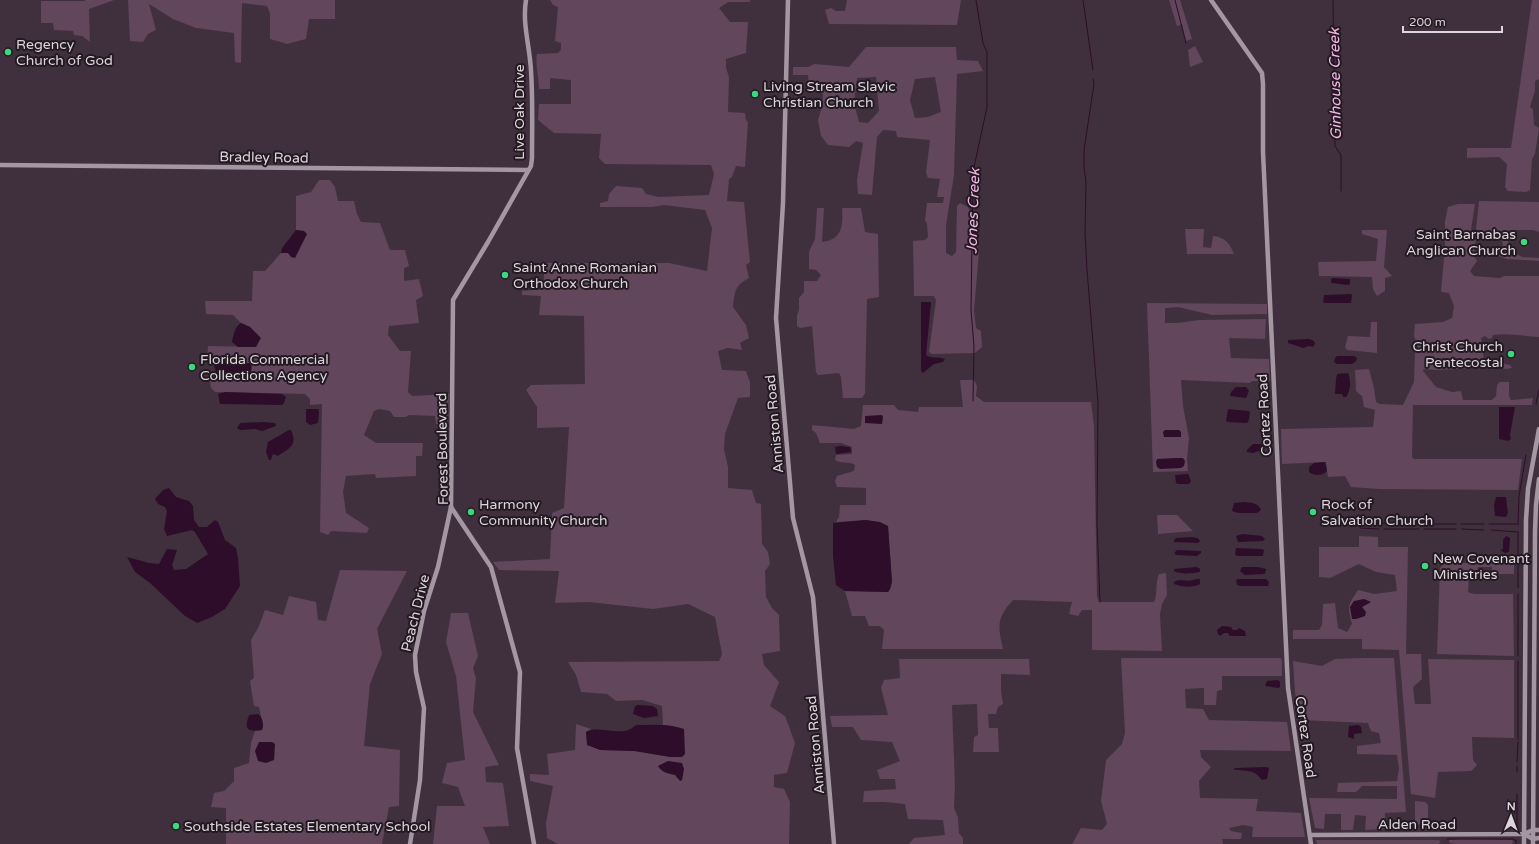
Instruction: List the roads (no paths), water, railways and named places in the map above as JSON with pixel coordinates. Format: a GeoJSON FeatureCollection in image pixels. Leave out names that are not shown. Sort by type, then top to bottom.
{"type":"FeatureCollection","features":[{"type":"Feature","properties":{"kind":"street","name":"Live Oak Drive"},"geometry":{"type":"LineString","coordinates":[[453,300],[488,242],[528,170],[532,158],[532,93],[530,58],[524,20],[526,0]]}},
{"type":"Feature","properties":{"kind":"street","name":"Anniston Road"},"geometry":{"type":"LineString","coordinates":[[788,0],[783,203],[776,318],[793,518],[813,597],[834,844]]}},
{"type":"Feature","properties":{"kind":"street","name":"Cortez Road"},"geometry":{"type":"LineString","coordinates":[[1211,0],[1257,65],[1263,77],[1263,152],[1288,688],[1311,844]]}},
{"type":"Feature","properties":{"kind":"street","name":"Bradley Road"},"geometry":{"type":"LineString","coordinates":[[0,165],[528,170]]}},
{"type":"Feature","properties":{"kind":"street","name":"Forest Boulevard"},"geometry":{"type":"LineString","coordinates":[[453,300],[451,507],[491,567],[520,672],[517,748],[534,844]]}},
{"type":"Feature","properties":{"kind":"street"},"geometry":{"type":"LineString","coordinates":[[1524,844],[1526,520],[1528,489],[1539,429]]}},
{"type":"Feature","properties":{"kind":"street"},"geometry":{"type":"LineString","coordinates":[[1539,479],[1535,532],[1533,841],[1539,838]]}},
{"type":"Feature","properties":{"kind":"street","name":"Peach Drive"},"geometry":{"type":"LineString","coordinates":[[410,844],[421,775],[424,708],[415,667],[415,654],[424,611],[438,567],[451,507]]}},
{"type":"Feature","properties":{"kind":"street","name":"Alden Road"},"geometry":{"type":"LineString","coordinates":[[1310,835],[1524,834],[1533,830],[1539,830]]}},
{"type":"Feature","properties":{"kind":"street","name":"Alden Road"},"geometry":{"type":"LineString","coordinates":[[1524,834],[1533,841]]}},
{"type":"Feature","properties":{"kind":"waterway","name":"Jones Creek"},"geometry":{"type":"LineString","coordinates":[[973,401],[974,347],[971,310],[973,172],[987,107],[987,52],[983,43],[976,0]]}},
{"type":"Feature","properties":{"kind":"waterway"},"geometry":{"type":"LineString","coordinates":[[1083,0],[1093,70]]}},
{"type":"Feature","properties":{"kind":"waterway"},"geometry":{"type":"LineString","coordinates":[[1175,0],[1186,43]]}},
{"type":"Feature","properties":{"kind":"waterway","name":"Ginhouse Creek"},"geometry":{"type":"LineString","coordinates":[[1333,0],[1335,146],[1341,155],[1341,191]]}},
{"type":"Feature","properties":{"kind":"waterway"},"geometry":{"type":"LineString","coordinates":[[1093,79],[1094,84],[1084,150],[1084,167],[1086,182],[1085,232],[1087,270],[1098,403],[1097,525],[1100,602]]}},
{"type":"Feature","properties":{"kind":"waterway"},"geometry":{"type":"LineString","coordinates":[[1536,404],[1539,390]]}},
{"type":"Feature","properties":{"kind":"waterway"},"geometry":{"type":"LineString","coordinates":[[1518,525],[1519,496],[1526,455]]}},
{"type":"Feature","properties":{"kind":"waterway"},"geometry":{"type":"LineString","coordinates":[[1380,523],[1419,524]]}},
{"type":"Feature","properties":{"kind":"waterway"},"geometry":{"type":"LineString","coordinates":[[1423,524],[1456,524]]}},
{"type":"Feature","properties":{"kind":"waterway"},"geometry":{"type":"LineString","coordinates":[[1461,524],[1484,524]]}},
{"type":"Feature","properties":{"kind":"waterway"},"geometry":{"type":"LineString","coordinates":[[1489,524],[1517,524]]}},
{"type":"Feature","properties":{"kind":"waterway"},"geometry":{"type":"LineString","coordinates":[[1360,528],[1379,529]]}},
{"type":"Feature","properties":{"kind":"waterway"},"geometry":{"type":"LineString","coordinates":[[1384,529],[1419,529]]}},
{"type":"Feature","properties":{"kind":"waterway"},"geometry":{"type":"LineString","coordinates":[[1424,529],[1456,529]]}},
{"type":"Feature","properties":{"kind":"waterway"},"geometry":{"type":"LineString","coordinates":[[1462,529],[1484,530]]}},
{"type":"Feature","properties":{"kind":"waterway"},"geometry":{"type":"LineString","coordinates":[[1491,530],[1518,532]]}},
{"type":"Feature","properties":{"kind":"waterway"},"geometry":{"type":"LineString","coordinates":[[1518,532],[1518,553]]}},
{"type":"Feature","properties":{"kind":"waterway"},"geometry":{"type":"LineString","coordinates":[[1518,560],[1518,588]]}},
{"type":"Feature","properties":{"kind":"waterway"},"geometry":{"type":"LineString","coordinates":[[1518,594],[1518,656]]}},
{"type":"Feature","properties":{"kind":"waterway"},"geometry":{"type":"LineString","coordinates":[[1518,661],[1518,739]]}},
{"type":"Feature","properties":{"kind":"waterway"},"geometry":{"type":"LineString","coordinates":[[1517,762],[1518,742]]}},
{"type":"Feature","properties":{"kind":"waterway"},"geometry":{"type":"LineString","coordinates":[[1517,766],[1517,772]]}},
{"type":"Feature","properties":{"kind":"waterway"},"geometry":{"type":"LineString","coordinates":[[1517,794],[1517,829]]}},
{"type":"Feature","properties":{"kind":"waterway"},"geometry":{"type":"LineString","coordinates":[[1447,839],[1513,839],[1516,841]]}},
{"type":"Feature","properties":{"kind":"place","name":"Regency Church of God"},"geometry":{"type":"Point","coordinates":[8,52]}},
{"type":"Feature","properties":{"kind":"place","name":"Living Stream Slavic Christian Church"},"geometry":{"type":"Point","coordinates":[755,94]}},
{"type":"Feature","properties":{"kind":"place","name":"Saint Barnabas Anglican Church"},"geometry":{"type":"Point","coordinates":[1524,242]}},
{"type":"Feature","properties":{"kind":"place","name":"Saint Anne Romanian Orthodox Church"},"geometry":{"type":"Point","coordinates":[505,275]}},
{"type":"Feature","properties":{"kind":"place","name":"Christ Church Pentecostal"},"geometry":{"type":"Point","coordinates":[1511,354]}},
{"type":"Feature","properties":{"kind":"place","name":"Florida Commercial Collections Agency"},"geometry":{"type":"Point","coordinates":[192,367]}},
{"type":"Feature","properties":{"kind":"place","name":"Harmony Community Church"},"geometry":{"type":"Point","coordinates":[471,512]}},
{"type":"Feature","properties":{"kind":"place","name":"Rock of Salvation Church"},"geometry":{"type":"Point","coordinates":[1313,512]}},
{"type":"Feature","properties":{"kind":"place","name":"New Covenant Ministries"},"geometry":{"type":"Point","coordinates":[1425,566]}},
{"type":"Feature","properties":{"kind":"place","name":"Southside Estates Elementary School"},"geometry":{"type":"Point","coordinates":[176,826]}}]}
